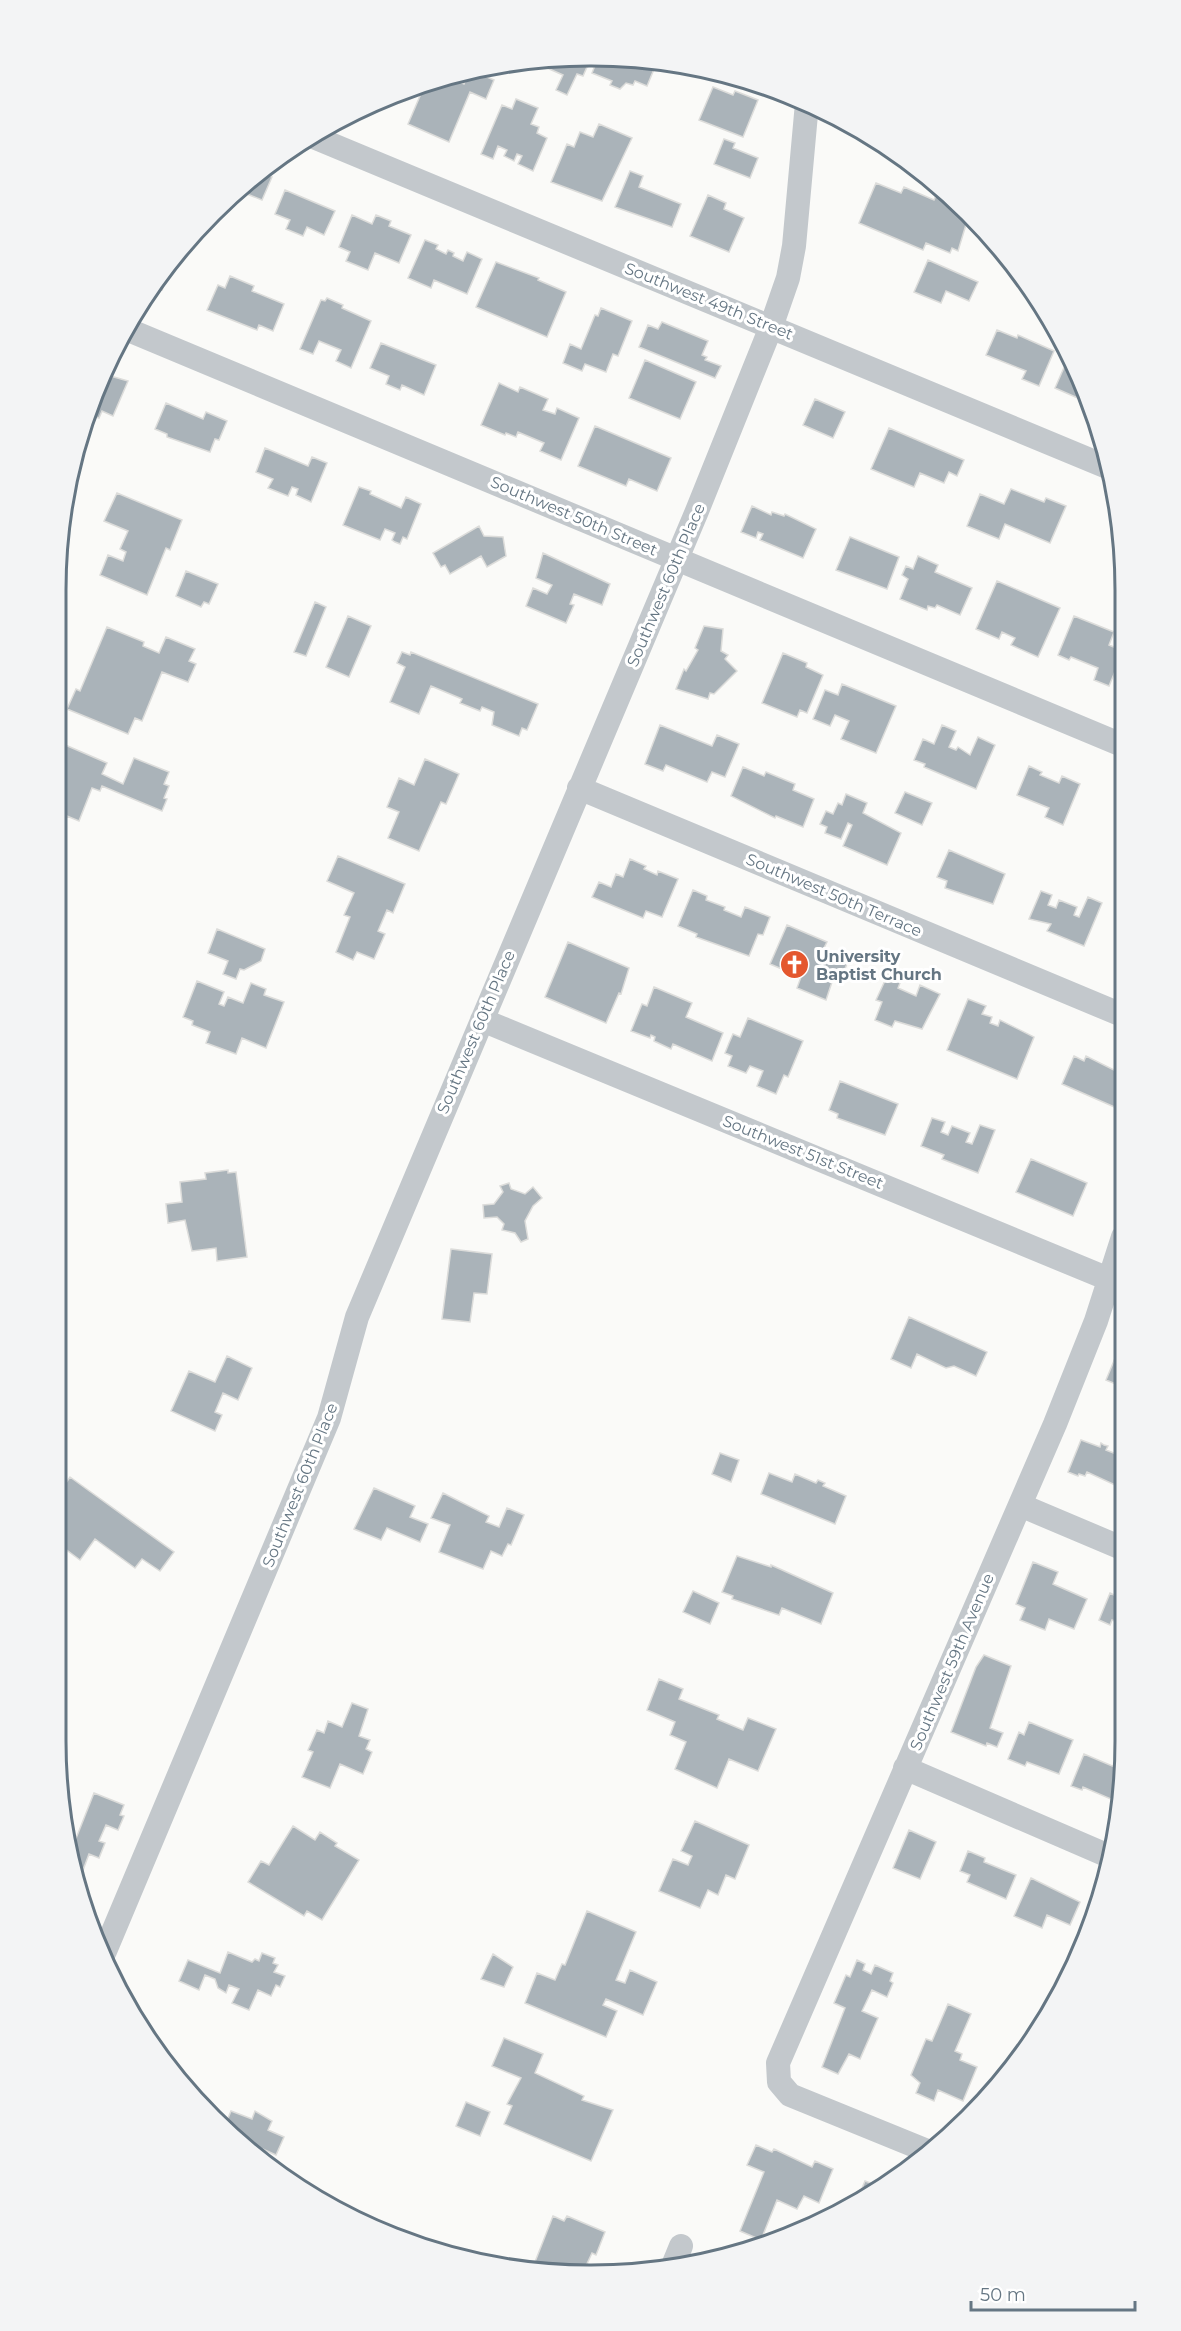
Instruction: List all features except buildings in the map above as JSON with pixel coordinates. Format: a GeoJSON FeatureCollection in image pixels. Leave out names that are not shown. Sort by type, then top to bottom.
{"type":"FeatureCollection","features":[{"type":"Feature","properties":{"kind":"street","name":"Southwest 60th Place"},"geometry":{"type":"LineString","coordinates":[[108,1945],[329,1418],[357,1317],[677,559],[771,327],[788,278],[794,246],[806,113]]}},
{"type":"Feature","properties":{"kind":"street","name":"Southwest 49th Street"},"geometry":{"type":"LineString","coordinates":[[321,140],[1099,465]]}},
{"type":"Feature","properties":{"kind":"street","name":"Southwest 50th Street"},"geometry":{"type":"LineString","coordinates":[[134,332],[1115,742]]}},
{"type":"Feature","properties":{"kind":"street","name":"Southwest 50th Terrace"},"geometry":{"type":"LineString","coordinates":[[579,788],[1115,1012]]}},
{"type":"Feature","properties":{"kind":"street","name":"Southwest 51st Street"},"geometry":{"type":"LineString","coordinates":[[482,1020],[1115,1282]]}},
{"type":"Feature","properties":{"kind":"street","name":"Southwest 59th Avenue"},"geometry":{"type":"LineString","coordinates":[[920,2149],[799,2099],[780,2084],[777,2069],[780,2056],[1115,1284]]}},
{"type":"Feature","properties":{"kind":"street"},"geometry":{"type":"LineString","coordinates":[[1020,1505],[1115,1545]]}},
{"type":"Feature","properties":{"kind":"street"},"geometry":{"type":"LineString","coordinates":[[905,1768],[1102,1853]]}},
{"type":"Feature","properties":{"kind":"place","name":"University Baptist Church"},"geometry":{"type":"Point","coordinates":[795,965]}}]}
